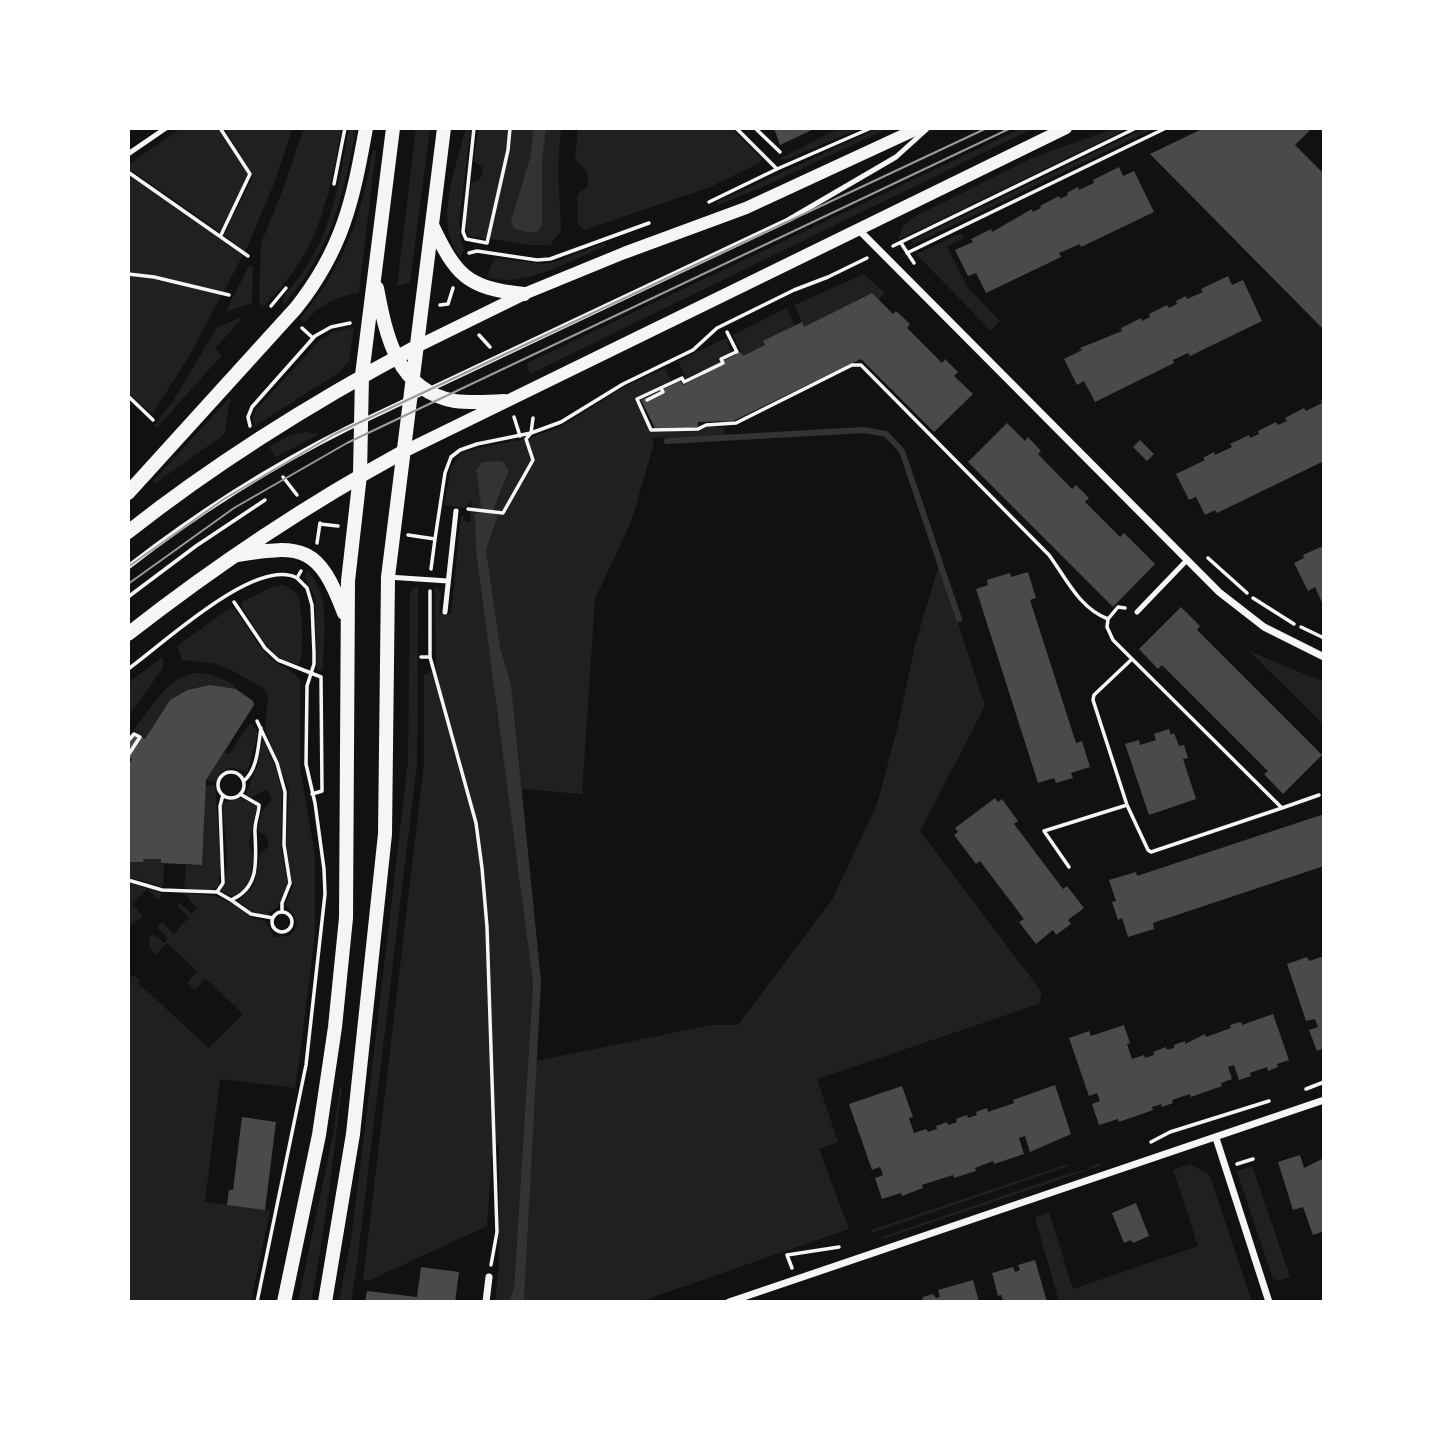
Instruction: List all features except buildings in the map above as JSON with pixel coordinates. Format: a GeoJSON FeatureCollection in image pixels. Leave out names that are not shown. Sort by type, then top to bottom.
{"type":"FeatureCollection","features":[{"type":"Feature","properties":{"kind":"main road"},"geometry":{"type":"LineString","coordinates":[[128,493],[316,283],[346,221],[366,128]]}},
{"type":"Feature","properties":{"kind":"main road"},"geometry":{"type":"LineString","coordinates":[[284,1302],[319,1135],[335,1027],[346,918],[349,562],[360,475],[362,375],[393,128]]}},
{"type":"Feature","properties":{"kind":"main road"},"geometry":{"type":"LineString","coordinates":[[325,1302],[353,1134],[385,834],[388,577],[444,128]]}},
{"type":"Feature","properties":{"kind":"main road"},"geometry":{"type":"LineString","coordinates":[[432,224],[446,254],[465,276],[488,289],[524,294]]}},
{"type":"Feature","properties":{"kind":"main road"},"geometry":{"type":"LineString","coordinates":[[374,276],[386,335],[396,358],[412,378],[427,390],[457,401],[504,401]]}},
{"type":"Feature","properties":{"kind":"main road"},"geometry":{"type":"LineString","coordinates":[[128,532],[251,444],[362,375],[416,347]]}},
{"type":"Feature","properties":{"kind":"main road"},"geometry":{"type":"LineString","coordinates":[[128,634],[233,556],[360,475],[403,452]]}},
{"type":"Feature","properties":{"kind":"main road"},"geometry":{"type":"LineString","coordinates":[[233,556],[278,549],[295,551],[309,557],[328,576],[347,621]]}},
{"type":"Feature","properties":{"kind":"street"},"geometry":{"type":"LineString","coordinates":[[416,347],[524,294],[766,200],[919,128]]}},
{"type":"Feature","properties":{"kind":"street"},"geometry":{"type":"LineString","coordinates":[[403,452],[1066,128]]}},
{"type":"Feature","properties":{"kind":"street"},"geometry":{"type":"LineString","coordinates":[[858,229],[1242,612],[1284,638],[1324,657]]}},
{"type":"Feature","properties":{"kind":"street"},"geometry":{"type":"LineString","coordinates":[[729,1302],[1324,1100]]}},
{"type":"Feature","properties":{"kind":"street"},"geometry":{"type":"LineString","coordinates":[[1216,1138],[1269,1302]]}},
{"type":"Feature","properties":{"kind":"street"},"geometry":{"type":"LineString","coordinates":[[486,1302],[489,1277]]}},
{"type":"Feature","properties":{"kind":"lane"},"geometry":{"type":"LineString","coordinates":[[128,155],[166,128]]}},
{"type":"Feature","properties":{"kind":"lane"},"geometry":{"type":"LineString","coordinates":[[128,568],[177,530],[292,457],[410,398],[788,220],[897,157],[928,128]]}},
{"type":"Feature","properties":{"kind":"lane"},"geometry":{"type":"LineString","coordinates":[[444,612],[456,510]]}},
{"type":"Feature","properties":{"kind":"lane"},"geometry":{"type":"LineString","coordinates":[[1137,612],[1187,560]]}},
{"type":"Feature","properties":{"kind":"lane"},"geometry":{"type":"LineString","coordinates":[[388,577],[448,581]]}},
{"type":"Feature","properties":{"kind":"path"},"geometry":{"type":"LineString","coordinates":[[220,128],[250,174],[220,236]]}},
{"type":"Feature","properties":{"kind":"path"},"geometry":{"type":"LineString","coordinates":[[333,190],[345,128]]}},
{"type":"Feature","properties":{"kind":"path"},"geometry":{"type":"LineString","coordinates":[[474,128],[463,235],[466,239],[487,243],[508,150],[510,128]]}},
{"type":"Feature","properties":{"kind":"path"},"geometry":{"type":"LineString","coordinates":[[736,128],[777,169]]}},
{"type":"Feature","properties":{"kind":"path"},"geometry":{"type":"LineString","coordinates":[[755,128],[780,152]]}},
{"type":"Feature","properties":{"kind":"path"},"geometry":{"type":"LineString","coordinates":[[702,205],[871,128]]}},
{"type":"Feature","properties":{"kind":"path"},"geometry":{"type":"LineString","coordinates":[[916,265],[899,243],[1136,128]]}},
{"type":"Feature","properties":{"kind":"path"},"geometry":{"type":"LineString","coordinates":[[900,256],[1167,128]]}},
{"type":"Feature","properties":{"kind":"path"},"geometry":{"type":"LineString","coordinates":[[128,172],[248,256]]}},
{"type":"Feature","properties":{"kind":"path"},"geometry":{"type":"LineString","coordinates":[[468,253],[474,251],[537,260],[555,258],[590,243],[654,222]]}},
{"type":"Feature","properties":{"kind":"path"},"geometry":{"type":"LineString","coordinates":[[489,1277],[497,1232],[487,927],[482,868],[476,823],[430,657],[430,579],[448,463],[456,453],[477,444],[520,436],[561,422],[623,384],[693,350],[717,328],[793,290],[869,257]]}},
{"type":"Feature","properties":{"kind":"path"},"geometry":{"type":"LineString","coordinates":[[128,274],[154,277],[229,295]]}},
{"type":"Feature","properties":{"kind":"path"},"geometry":{"type":"LineString","coordinates":[[432,307],[448,304],[455,279]]}},
{"type":"Feature","properties":{"kind":"path"},"geometry":{"type":"LineString","coordinates":[[274,303],[293,280]]}},
{"type":"Feature","properties":{"kind":"path"},"geometry":{"type":"LineString","coordinates":[[295,321],[313,338]]}},
{"type":"Feature","properties":{"kind":"path"},"geometry":{"type":"LineString","coordinates":[[252,430],[248,421],[252,407],[313,338],[331,327],[357,321]]}},
{"type":"Feature","properties":{"kind":"path"},"geometry":{"type":"LineString","coordinates":[[727,332],[737,353],[721,359],[723,363],[684,382],[682,378],[637,399],[651,430],[698,429],[706,425],[736,423],[852,365],[861,365],[1049,555],[1070,587],[1096,614],[1108,619]]}},
{"type":"Feature","properties":{"kind":"path"},"geometry":{"type":"LineString","coordinates":[[647,400],[663,392],[661,388]]}},
{"type":"Feature","properties":{"kind":"path"},"geometry":{"type":"LineString","coordinates":[[128,396],[153,420]]}},
{"type":"Feature","properties":{"kind":"path"},"geometry":{"type":"LineString","coordinates":[[513,413],[520,436]]}},
{"type":"Feature","properties":{"kind":"path"},"geometry":{"type":"LineString","coordinates":[[471,509],[503,513],[533,460],[526,439],[531,433],[533,418]]}},
{"type":"Feature","properties":{"kind":"path"},"geometry":{"type":"LineString","coordinates":[[128,597],[265,500]]}},
{"type":"Feature","properties":{"kind":"path"},"geometry":{"type":"LineString","coordinates":[[431,507],[441,508]]}},
{"type":"Feature","properties":{"kind":"path"},"geometry":{"type":"LineString","coordinates":[[314,549],[319,522],[343,527]]}},
{"type":"Feature","properties":{"kind":"path"},"geometry":{"type":"LineString","coordinates":[[414,536],[435,539]]}},
{"type":"Feature","properties":{"kind":"path"},"geometry":{"type":"LineString","coordinates":[[1203,554],[1252,597],[1279,615],[1324,638]]}},
{"type":"Feature","properties":{"kind":"path"},"geometry":{"type":"LineString","coordinates":[[297,578],[304,566]]}},
{"type":"Feature","properties":{"kind":"path"},"geometry":{"type":"LineString","coordinates":[[128,669],[182,626],[229,595],[270,574],[285,573],[297,578],[307,588],[312,606],[314,664],[307,686],[306,764],[324,869],[323,931],[306,1065],[257,1302]]}},
{"type":"Feature","properties":{"kind":"path"},"geometry":{"type":"LineString","coordinates":[[234,602],[271,654],[284,664],[321,677],[322,791],[312,794]]}},
{"type":"Feature","properties":{"kind":"path"},"geometry":{"type":"LineString","coordinates":[[1137,612],[1118,607],[1108,619],[1107,627],[1114,640],[1282,808]]}},
{"type":"Feature","properties":{"kind":"path"},"geometry":{"type":"LineString","coordinates":[[421,657],[430,657]]}},
{"type":"Feature","properties":{"kind":"path"},"geometry":{"type":"LineString","coordinates":[[1132,659],[1094,695],[1093,700],[1127,805],[1148,850],[1151,852],[1320,795]]}},
{"type":"Feature","properties":{"kind":"path"},"geometry":{"type":"LineString","coordinates":[[257,721],[277,763],[285,792],[284,845],[290,883],[282,903],[282,912]]}},
{"type":"Feature","properties":{"kind":"path"},"geometry":{"type":"LineString","coordinates":[[244,780],[233,772],[224,774],[218,787],[223,794],[232,797],[240,794],[244,780],[253,771],[261,728]]}},
{"type":"Feature","properties":{"kind":"path"},"geometry":{"type":"LineString","coordinates":[[128,741],[134,734],[140,737],[130,755]]}},
{"type":"Feature","properties":{"kind":"path"},"geometry":{"type":"LineString","coordinates":[[217,892],[223,883],[219,806],[223,794]]}},
{"type":"Feature","properties":{"kind":"path"},"geometry":{"type":"LineString","coordinates":[[231,900],[244,893],[251,885],[257,854],[255,826],[259,805],[240,794]]}},
{"type":"Feature","properties":{"kind":"path"},"geometry":{"type":"LineString","coordinates":[[1069,867],[1044,831],[1127,805]]}},
{"type":"Feature","properties":{"kind":"path"},"geometry":{"type":"LineString","coordinates":[[128,880],[162,890],[217,892],[251,914],[273,918],[282,912]]}},
{"type":"Feature","properties":{"kind":"path"},"geometry":{"type":"LineString","coordinates":[[273,918],[274,928],[286,931],[292,924],[292,919],[282,912]]}},
{"type":"Feature","properties":{"kind":"path"},"geometry":{"type":"LineString","coordinates":[[1297,1092],[1324,1083]]}},
{"type":"Feature","properties":{"kind":"path"},"geometry":{"type":"LineString","coordinates":[[1151,1142],[1170,1132],[1276,1099]]}},
{"type":"Feature","properties":{"kind":"path"},"geometry":{"type":"LineString","coordinates":[[796,1280],[787,1255],[844,1245]]}},
{"type":"Feature","properties":{"kind":"shaded area"},"geometry":{"type":"Polygon","coordinates":[[[181,128],[217,128],[249,175],[220,232],[128,168],[128,165],[181,128]]]}},
{"type":"Feature","properties":{"kind":"shaded area"},"geometry":{"type":"Polygon","coordinates":[[[223,128],[293,128],[273,186],[245,252],[224,235],[252,179],[252,173],[223,128]]]}},
{"type":"Feature","properties":{"kind":"shaded area"},"geometry":{"type":"Polygon","coordinates":[[[304,128],[342,128],[331,180],[309,246],[297,267],[262,308],[259,300],[261,243],[304,128]]]}},
{"type":"Feature","properties":{"kind":"shaded area"},"geometry":{"type":"Polygon","coordinates":[[[349,128],[356,128],[346,178],[333,222],[314,263],[284,305],[282,299],[310,260],[327,224],[349,128]]]}},
{"type":"Feature","properties":{"kind":"shaded area"},"geometry":{"type":"Polygon","coordinates":[[[416,128],[430,128],[410,283],[397,286],[416,128]]]}},
{"type":"Feature","properties":{"kind":"shaded area"},"geometry":{"type":"Polygon","coordinates":[[[466,128],[471,128],[459,221],[464,250],[460,257],[452,242],[447,210],[466,128]]]}},
{"type":"Feature","properties":{"kind":"shaded area"},"geometry":{"type":"Polygon","coordinates":[[[478,128],[561,128],[558,167],[561,231],[550,245],[531,245],[470,236],[467,233],[471,184],[481,178],[483,168],[474,161],[478,128]]]}},
{"type":"Feature","properties":{"kind":"shaded area"},"geometry":{"type":"Polygon","coordinates":[[[534,128],[546,128],[542,160],[542,225],[537,232],[525,232],[514,228],[511,221],[530,158],[534,128]]]}},
{"type":"Feature","properties":{"kind":"shaded area"},"geometry":{"type":"Polygon","coordinates":[[[578,128],[731,128],[762,159],[710,187],[585,230],[578,225],[577,195],[588,185],[587,171],[575,160],[578,128]]]}},
{"type":"Feature","properties":{"kind":"shaded area"},"geometry":{"type":"Polygon","coordinates":[[[840,128],[861,128],[788,159],[779,159],[840,128]]]}},
{"type":"Feature","properties":{"kind":"shaded area"},"geometry":{"type":"Polygon","coordinates":[[[879,128],[889,128],[718,205],[717,202],[879,128]]]}},
{"type":"Feature","properties":{"kind":"shaded area"},"geometry":{"type":"Polygon","coordinates":[[[1022,128],[1034,128],[530,374],[527,364],[529,362],[1022,128]]]}},
{"type":"Feature","properties":{"kind":"shaded area"},"geometry":{"type":"Polygon","coordinates":[[[1115,128],[1129,128],[898,240],[903,226],[912,218],[1032,158],[1115,128]]]}},
{"type":"Feature","properties":{"kind":"shaded area"},"geometry":{"type":"Polygon","coordinates":[[[1145,128],[1155,128],[910,246],[913,240],[1145,128]]]}},
{"type":"Feature","properties":{"kind":"shaded area"},"geometry":{"type":"Polygon","coordinates":[[[373,150],[376,150],[359,293],[328,303],[304,323],[300,319],[329,279],[349,240],[363,198],[373,150]]]}},
{"type":"Feature","properties":{"kind":"shaded area"},"geometry":{"type":"Polygon","coordinates":[[[128,173],[243,255],[187,360],[152,414],[128,392],[128,173]]]}},
{"type":"Feature","properties":{"kind":"shaded area"},"geometry":{"type":"Polygon","coordinates":[[[961,233],[964,238],[947,247],[967,287],[1000,321],[991,331],[916,254],[961,233]]]}},
{"type":"Feature","properties":{"kind":"shaded area"},"geometry":{"type":"Polygon","coordinates":[[[604,243],[606,246],[532,276],[501,280],[487,277],[494,258],[544,264],[604,243]]]}},
{"type":"Feature","properties":{"kind":"shaded area"},"geometry":{"type":"Polygon","coordinates":[[[249,266],[253,267],[252,303],[228,311],[227,309],[249,266]]]}},
{"type":"Feature","properties":{"kind":"shaded area"},"geometry":{"type":"Polygon","coordinates":[[[864,274],[885,293],[878,300],[871,293],[804,327],[794,305],[864,274]]]}},
{"type":"Feature","properties":{"kind":"shaded area"},"geometry":{"type":"Polygon","coordinates":[[[786,308],[795,325],[786,330],[787,335],[743,356],[733,335],[786,308]]]}},
{"type":"Feature","properties":{"kind":"shaded area"},"geometry":{"type":"Polygon","coordinates":[[[243,317],[215,349],[222,355],[157,428],[155,425],[175,398],[217,327],[243,317]]]}},
{"type":"Feature","properties":{"kind":"shaded area"},"geometry":{"type":"Polygon","coordinates":[[[354,327],[349,361],[341,371],[255,426],[255,411],[319,341],[332,332],[354,327]]]}},
{"type":"Feature","properties":{"kind":"shaded area"},"geometry":{"type":"Polygon","coordinates":[[[726,338],[731,352],[718,359],[720,362],[686,378],[678,361],[726,338]]]}},
{"type":"Feature","properties":{"kind":"shaded area"},"geometry":{"type":"Polygon","coordinates":[[[665,368],[671,381],[635,399],[650,431],[724,427],[725,436],[653,438],[653,447],[631,522],[595,599],[582,794],[522,789],[511,684],[500,647],[486,550],[498,515],[491,513],[508,474],[495,461],[482,462],[476,470],[483,512],[476,551],[533,983],[514,1288],[509,1302],[495,1302],[499,1266],[499,1141],[492,1156],[487,1226],[368,1281],[363,1280],[424,763],[424,675],[436,669],[435,586],[441,593],[439,612],[451,614],[461,516],[464,516],[463,521],[470,522],[472,501],[464,508],[444,505],[451,467],[462,453],[526,439],[562,426],[624,387],[665,368]]]}},
{"type":"Feature","properties":{"kind":"shaded area"},"geometry":{"type":"Polygon","coordinates":[[[230,397],[225,434],[154,484],[153,481],[230,397]]]}},
{"type":"Feature","properties":{"kind":"shaded area"},"geometry":{"type":"Polygon","coordinates":[[[306,432],[319,434],[276,457],[269,447],[290,435],[306,432]]]}},
{"type":"Feature","properties":{"kind":"shaded area"},"geometry":{"type":"Polygon","coordinates":[[[482,462],[503,462],[508,473],[492,513],[498,515],[486,550],[500,647],[511,684],[541,981],[524,1302],[509,1302],[514,1288],[533,983],[476,551],[475,514],[482,512],[476,470],[482,462]]]}},
{"type":"Feature","properties":{"kind":"shaded area"},"geometry":{"type":"Polygon","coordinates":[[[939,565],[985,706],[920,831],[1042,992],[1039,1004],[817,1079],[838,1142],[819,1149],[849,1229],[639,1302],[524,1302],[536,1061],[711,1025],[738,1025],[833,898],[877,804],[899,722],[915,645],[939,565]]]}},
{"type":"Feature","properties":{"kind":"shaded area"},"geometry":{"type":"Polygon","coordinates":[[[307,570],[315,580],[323,604],[323,669],[317,670],[315,598],[305,577],[307,570]]]}},
{"type":"Feature","properties":{"kind":"shaded area"},"geometry":{"type":"Polygon","coordinates":[[[282,585],[293,590],[299,600],[302,651],[299,664],[289,663],[272,651],[241,606],[242,602],[282,585]]]}},
{"type":"Feature","properties":{"kind":"shaded area"},"geometry":{"type":"Polygon","coordinates":[[[418,585],[417,763],[357,1264],[351,1302],[339,1302],[351,1239],[408,762],[410,593],[418,585]]]}},
{"type":"Feature","properties":{"kind":"shaded area"},"geometry":{"type":"Polygon","coordinates":[[[230,608],[235,610],[269,657],[294,673],[300,681],[300,768],[315,855],[315,935],[298,1069],[295,1088],[220,1079],[205,1202],[270,1210],[251,1302],[128,1302],[128,973],[135,976],[140,981],[138,983],[209,1048],[243,1014],[206,979],[194,990],[187,983],[197,971],[167,943],[156,955],[149,944],[152,933],[164,943],[168,938],[157,927],[162,922],[174,934],[189,917],[177,906],[180,903],[192,914],[197,909],[184,893],[216,896],[237,906],[252,918],[265,921],[274,937],[289,936],[297,924],[295,916],[285,905],[293,886],[286,846],[289,790],[265,729],[268,697],[264,689],[233,671],[213,663],[182,660],[177,646],[230,608]]]}},
{"type":"Feature","properties":{"kind":"shaded area"},"geometry":{"type":"Polygon","coordinates":[[[1249,651],[1324,682],[1324,725],[1249,651]]]}},
{"type":"Feature","properties":{"kind":"shaded area"},"geometry":{"type":"Polygon","coordinates":[[[163,657],[160,672],[128,717],[128,683],[163,657]]]}},
{"type":"Feature","properties":{"kind":"shaded area"},"geometry":{"type":"Polygon","coordinates":[[[194,673],[220,678],[234,685],[236,689],[189,689],[171,701],[145,739],[133,731],[166,689],[174,682],[194,673]]]}},
{"type":"Feature","properties":{"kind":"shaded area"},"geometry":{"type":"Polygon","coordinates":[[[250,723],[258,733],[248,771],[231,768],[221,772],[216,782],[206,780],[224,752],[229,754],[250,723]]]}},
{"type":"Feature","properties":{"kind":"shaded area"},"geometry":{"type":"Polygon","coordinates":[[[263,739],[276,768],[282,793],[281,847],[288,885],[278,906],[267,915],[251,911],[238,901],[255,882],[260,854],[269,846],[266,836],[257,830],[262,811],[271,801],[271,796],[266,790],[251,797],[245,795],[257,767],[263,739]]]}},
{"type":"Feature","properties":{"kind":"shaded area"},"geometry":{"type":"Polygon","coordinates":[[[205,786],[215,786],[221,867],[218,887],[208,891],[184,888],[186,865],[202,865],[205,786]]]}},
{"type":"Feature","properties":{"kind":"shaded area"},"geometry":{"type":"Polygon","coordinates":[[[241,798],[257,806],[249,844],[254,857],[250,882],[233,897],[221,891],[225,882],[227,860],[222,806],[224,802],[241,798]]]}},
{"type":"Feature","properties":{"kind":"shaded area"},"geometry":{"type":"Polygon","coordinates":[[[144,859],[161,859],[164,864],[163,887],[128,877],[128,862],[143,862],[144,859]]]}},
{"type":"Feature","properties":{"kind":"shaded area"},"geometry":{"type":"Polygon","coordinates":[[[128,883],[161,893],[159,900],[147,889],[132,904],[143,916],[128,925],[131,909],[128,906],[128,883]]]}},
{"type":"Feature","properties":{"kind":"shaded area"},"geometry":{"type":"Polygon","coordinates":[[[340,1087],[328,1195],[311,1302],[298,1302],[334,1130],[340,1087]]]}},
{"type":"Feature","properties":{"kind":"shaded area"},"geometry":{"type":"Polygon","coordinates":[[[1099,1163],[1100,1166],[886,1238],[879,1238],[1070,1173],[1086,1170],[1099,1163]]]}},
{"type":"Feature","properties":{"kind":"shaded area"},"geometry":{"type":"Polygon","coordinates":[[[1190,1164],[1209,1174],[1252,1302],[1059,1302],[1035,1217],[1049,1212],[1073,1289],[1198,1246],[1173,1170],[1190,1164]]]}},
{"type":"Feature","properties":{"kind":"shaded area"},"geometry":{"type":"Polygon","coordinates":[[[1068,1166],[872,1233],[871,1230],[1068,1166]]]}},
{"type":"Feature","properties":{"kind":"shaded area"},"geometry":{"type":"Polygon","coordinates":[[[1253,1168],[1290,1277],[1278,1281],[1273,1279],[1237,1171],[1253,1168]]]}},
{"type":"Feature","properties":{"kind":"waterway"},"geometry":{"type":"LineString","coordinates":[[667,441],[864,430],[886,434],[902,451],[959,619]]}},
{"type":"Feature","properties":{"kind":"tram line"},"geometry":{"type":"LineString","coordinates":[[128,567],[224,499],[335,434],[987,128]]}},
{"type":"Feature","properties":{"kind":"tram line"},"geometry":{"type":"LineString","coordinates":[[128,584],[234,508],[347,443],[1011,128]]}}]}
